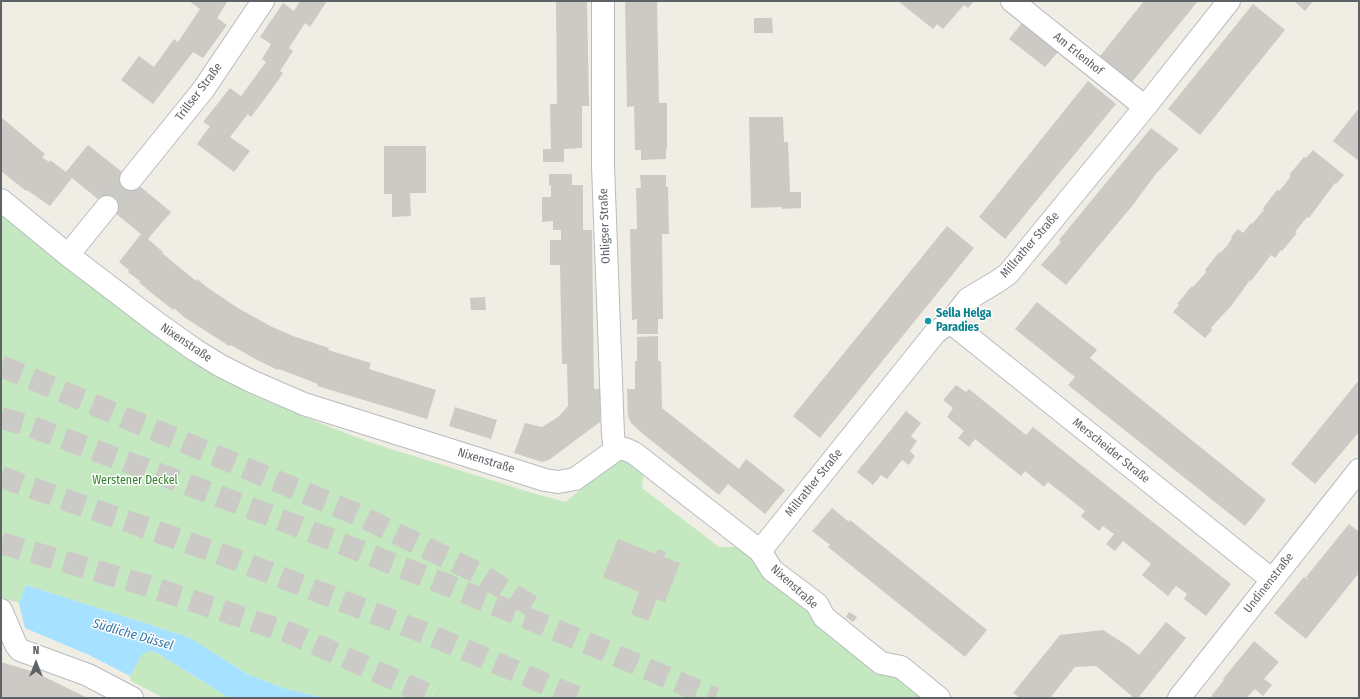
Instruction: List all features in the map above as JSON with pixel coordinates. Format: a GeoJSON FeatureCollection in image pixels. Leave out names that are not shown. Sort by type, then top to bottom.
{"type":"FeatureCollection","features":[{"type":"Feature","properties":{"kind":"street","name":"Trillser Straße"},"geometry":{"type":"LineString","coordinates":[[131,178],[203,90],[263,1]]}},
{"type":"Feature","properties":{"kind":"street","name":"Ohligser Straße"},"geometry":{"type":"LineString","coordinates":[[603,1],[603,166],[613,435],[616,449]]}},
{"type":"Feature","properties":{"kind":"street","name":"Am Erlenhof"},"geometry":{"type":"LineString","coordinates":[[1012,1],[1145,107]]}},
{"type":"Feature","properties":{"kind":"street","name":"Millrather Straße"},"geometry":{"type":"LineString","coordinates":[[760,551],[935,333],[950,322],[968,299],[1008,274],[1145,107],[1229,1]]}},
{"type":"Feature","properties":{"kind":"street","name":"Nixenstraße"},"geometry":{"type":"LineString","coordinates":[[1,200],[68,255],[157,323],[221,366],[252,382],[304,404],[545,480],[558,482],[575,479],[616,449],[625,449],[634,452],[760,551],[772,570],[817,604],[824,617],[881,662],[901,667],[939,698]]}},
{"type":"Feature","properties":{"kind":"street"},"geometry":{"type":"LineString","coordinates":[[68,255],[107,207]]}},
{"type":"Feature","properties":{"kind":"street","name":"Merscheider Straße"},"geometry":{"type":"LineString","coordinates":[[950,322],[1271,579]]}},
{"type":"Feature","properties":{"kind":"street","name":"Undinenstraße"},"geometry":{"type":"LineString","coordinates":[[1179,698],[1271,579],[1359,470]]}},
{"type":"Feature","properties":{"kind":"street"},"geometry":{"type":"LineString","coordinates":[[1,610],[16,645],[20,650],[88,676],[132,698]]}},
{"type":"Feature","properties":{"kind":"green space","name":"Werstener Deckel"},"geometry":{"type":"Polygon","coordinates":[[[1,212],[126,313],[185,358],[252,395],[330,427],[372,443],[566,502],[583,487],[620,460],[632,460],[644,471],[642,488],[719,547],[738,547],[924,698],[325,698],[286,689],[249,675],[192,639],[182,635],[26,585],[20,603],[1,598],[1,212]]]}},
{"type":"Feature","properties":{"kind":"green space"},"geometry":{"type":"Polygon","coordinates":[[[150,651],[159,654],[229,698],[164,698],[131,681],[130,676],[142,653],[150,651]]]}},
{"type":"Feature","properties":{"kind":"water","name":"Südliche Düssel"},"geometry":{"type":"Polygon","coordinates":[[[26,585],[182,635],[192,639],[249,675],[286,689],[325,698],[229,698],[159,654],[150,651],[142,654],[130,676],[89,655],[25,628],[19,604],[26,585]]]}},
{"type":"Feature","properties":{"kind":"building"},"geometry":{"type":"Polygon","coordinates":[[[189,1],[227,2],[217,18],[227,25],[203,58],[193,52],[153,104],[121,80],[139,56],[154,67],[174,39],[178,42],[200,9],[189,1]]]}},
{"type":"Feature","properties":{"kind":"building"},"geometry":{"type":"Polygon","coordinates":[[[300,1],[327,1],[310,27],[305,23],[289,48],[293,51],[280,71],[283,73],[275,85],[251,117],[248,114],[230,137],[250,151],[234,172],[197,144],[210,126],[203,122],[230,88],[241,96],[266,62],[262,59],[271,44],[260,37],[283,3],[294,11],[300,1]]]}},
{"type":"Feature","properties":{"kind":"building"},"geometry":{"type":"Polygon","coordinates":[[[556,1],[587,1],[589,106],[582,106],[582,148],[564,149],[564,162],[543,162],[543,149],[551,149],[550,104],[557,104],[556,1]]]}},
{"type":"Feature","properties":{"kind":"building"},"geometry":{"type":"Polygon","coordinates":[[[625,1],[657,1],[659,103],[667,103],[666,159],[641,160],[641,150],[635,150],[634,106],[627,107],[625,1]]]}},
{"type":"Feature","properties":{"kind":"building"},"geometry":{"type":"Polygon","coordinates":[[[898,1],[974,1],[968,8],[964,5],[943,29],[937,24],[933,29],[898,1]]]}},
{"type":"Feature","properties":{"kind":"building"},"geometry":{"type":"Polygon","coordinates":[[[1144,1],[1198,1],[1132,82],[1100,56],[1144,1]]]}},
{"type":"Feature","properties":{"kind":"building"},"geometry":{"type":"Polygon","coordinates":[[[1294,1],[1313,1],[1305,11],[1294,1]]]}},
{"type":"Feature","properties":{"kind":"building"},"geometry":{"type":"Polygon","coordinates":[[[1253,4],[1285,30],[1200,135],[1168,109],[1253,4]]]}},
{"type":"Feature","properties":{"kind":"building"},"geometry":{"type":"Polygon","coordinates":[[[754,18],[772,18],[773,33],[754,33],[754,18]]]}},
{"type":"Feature","properties":{"kind":"building"},"geometry":{"type":"Polygon","coordinates":[[[1022,23],[1058,52],[1045,67],[1009,39],[1022,23]]]}},
{"type":"Feature","properties":{"kind":"building"},"geometry":{"type":"Polygon","coordinates":[[[1088,81],[1116,104],[1005,239],[979,217],[1088,81]]]}},
{"type":"Feature","properties":{"kind":"building"},"geometry":{"type":"Polygon","coordinates":[[[1359,108],[1359,161],[1333,141],[1359,108]]]}},
{"type":"Feature","properties":{"kind":"building"},"geometry":{"type":"Polygon","coordinates":[[[1,117],[45,154],[42,157],[49,162],[50,160],[66,172],[88,145],[131,179],[171,212],[148,239],[163,252],[162,253],[196,281],[197,279],[238,308],[272,327],[293,336],[329,348],[328,350],[371,363],[369,369],[436,390],[427,419],[317,386],[318,384],[279,369],[278,370],[231,345],[229,346],[184,317],[174,308],[173,310],[139,282],[140,281],[128,272],[129,270],[119,262],[141,234],[72,178],[50,206],[27,190],[26,191],[1,171],[1,117]]]}},
{"type":"Feature","properties":{"kind":"building"},"geometry":{"type":"Polygon","coordinates":[[[749,117],[783,117],[784,142],[788,142],[790,192],[801,192],[801,208],[751,208],[749,117]]]}},
{"type":"Feature","properties":{"kind":"building"},"geometry":{"type":"Polygon","coordinates":[[[1151,128],[1179,149],[1155,175],[1133,205],[1066,285],[1041,265],[1061,242],[1059,240],[1151,128]]]}},
{"type":"Feature","properties":{"kind":"building"},"geometry":{"type":"Polygon","coordinates":[[[384,146],[426,146],[426,193],[410,193],[411,216],[392,217],[392,194],[384,194],[384,146]]]}},
{"type":"Feature","properties":{"kind":"building"},"geometry":{"type":"Polygon","coordinates":[[[1313,150],[1344,175],[1336,184],[1335,183],[1309,218],[1307,217],[1295,232],[1297,233],[1282,251],[1281,250],[1275,258],[1271,255],[1232,305],[1211,328],[1212,330],[1205,338],[1173,312],[1179,305],[1177,304],[1206,272],[1205,270],[1219,252],[1220,253],[1227,246],[1232,238],[1231,237],[1238,229],[1243,233],[1251,223],[1252,224],[1264,210],[1263,208],[1277,190],[1279,191],[1291,176],[1289,175],[1304,157],[1306,158],[1313,150]]]}},
{"type":"Feature","properties":{"kind":"building"},"geometry":{"type":"Polygon","coordinates":[[[549,174],[572,174],[572,185],[583,185],[583,230],[592,230],[594,389],[600,389],[600,422],[549,460],[542,462],[514,453],[525,423],[542,427],[558,417],[568,406],[567,364],[562,364],[560,265],[550,265],[550,240],[561,240],[561,230],[553,230],[553,221],[542,222],[542,197],[551,197],[549,174]]]}},
{"type":"Feature","properties":{"kind":"building"},"geometry":{"type":"Polygon","coordinates":[[[640,175],[666,175],[666,187],[668,187],[669,234],[662,234],[663,319],[658,319],[658,334],[637,334],[637,319],[632,320],[630,229],[637,229],[636,188],[641,188],[640,175]]]}},
{"type":"Feature","properties":{"kind":"building"},"geometry":{"type":"Polygon","coordinates":[[[947,226],[974,248],[820,438],[793,416],[947,226]]]}},
{"type":"Feature","properties":{"kind":"building"},"geometry":{"type":"Polygon","coordinates":[[[485,297],[486,310],[471,310],[470,298],[485,297]]]}},
{"type":"Feature","properties":{"kind":"building"},"geometry":{"type":"Polygon","coordinates":[[[1037,302],[1097,350],[1090,358],[1266,500],[1245,526],[1068,385],[1075,377],[1015,329],[1037,302]]]}},
{"type":"Feature","properties":{"kind":"building"},"geometry":{"type":"Polygon","coordinates":[[[658,336],[658,361],[661,361],[662,408],[739,469],[746,459],[785,490],[765,514],[728,484],[719,495],[631,423],[628,416],[627,389],[635,389],[637,337],[658,336]]]}},
{"type":"Feature","properties":{"kind":"building"},"geometry":{"type":"Polygon","coordinates":[[[1359,380],[1359,432],[1315,484],[1291,464],[1359,380]]]}},
{"type":"Feature","properties":{"kind":"building"},"geometry":{"type":"Polygon","coordinates":[[[956,385],[966,392],[969,389],[1026,435],[1033,427],[1231,584],[1206,616],[1184,599],[1187,594],[1176,586],[1168,596],[1142,575],[1151,564],[1123,541],[1115,551],[1106,544],[1114,534],[1103,526],[1099,531],[1081,516],[1085,511],[1048,482],[1044,487],[1025,471],[1021,476],[975,439],[969,447],[958,438],[964,431],[947,417],[953,408],[943,400],[956,385]]]}},
{"type":"Feature","properties":{"kind":"building"},"geometry":{"type":"Polygon","coordinates":[[[455,407],[497,420],[491,439],[449,426],[455,407]]]}},
{"type":"Feature","properties":{"kind":"building"},"geometry":{"type":"Polygon","coordinates":[[[906,411],[921,423],[911,436],[917,441],[910,451],[915,456],[909,465],[902,460],[887,479],[881,475],[873,485],[857,472],[906,411]]]}},
{"type":"Feature","properties":{"kind":"building"},"geometry":{"type":"Polygon","coordinates":[[[832,508],[849,522],[850,520],[987,630],[965,657],[828,547],[830,545],[812,531],[832,508]]]}},
{"type":"Feature","properties":{"kind":"building"},"geometry":{"type":"Polygon","coordinates":[[[1349,524],[1359,532],[1359,573],[1306,639],[1274,613],[1304,577],[1309,581],[1306,577],[1349,524]]]}},
{"type":"Feature","properties":{"kind":"building"},"geometry":{"type":"Polygon","coordinates":[[[618,539],[656,554],[658,549],[666,552],[664,557],[680,563],[665,602],[657,599],[648,621],[631,614],[639,592],[603,577],[618,539]]]}},
{"type":"Feature","properties":{"kind":"building"},"geometry":{"type":"Polygon","coordinates":[[[849,612],[857,617],[853,622],[846,617],[849,612]]]}},
{"type":"Feature","properties":{"kind":"building"},"geometry":{"type":"Polygon","coordinates":[[[1166,622],[1186,638],[1138,698],[1134,698],[1096,666],[1075,667],[1050,698],[1020,698],[1013,693],[1060,635],[1103,630],[1139,655],[1166,622]]]}},
{"type":"Feature","properties":{"kind":"building"},"geometry":{"type":"Polygon","coordinates":[[[1254,641],[1279,662],[1264,679],[1272,685],[1263,696],[1255,689],[1246,698],[1212,698],[1212,695],[1224,680],[1223,679],[1254,641]]]}},
{"type":"Feature","properties":{"kind":"building"},"geometry":{"type":"Polygon","coordinates":[[[1,662],[34,672],[88,698],[1,698],[1,662]]]}},
{"type":"Feature","properties":{"kind":"tunnel"},"geometry":{"type":"LineString","coordinates":[[107,207],[131,179]]}},
{"type":"Feature","properties":{"kind":"tunnel"},"geometry":{"type":"LineString","coordinates":[[1,366],[356,514],[478,573],[541,612]]}},
{"type":"Feature","properties":{"kind":"tunnel"},"geometry":{"type":"LineString","coordinates":[[1,418],[27,425],[248,507],[447,585],[715,698]]}},
{"type":"Feature","properties":{"kind":"tunnel"},"geometry":{"type":"LineString","coordinates":[[1,477],[229,557],[430,635],[579,698]]}},
{"type":"Feature","properties":{"kind":"tunnel"},"geometry":{"type":"LineString","coordinates":[[1,543],[145,585],[290,633],[436,698]]}},
{"type":"Feature","properties":{"kind":"place","name":"Sella Helga Paradies"},"geometry":{"type":"Point","coordinates":[928,321]}}]}
